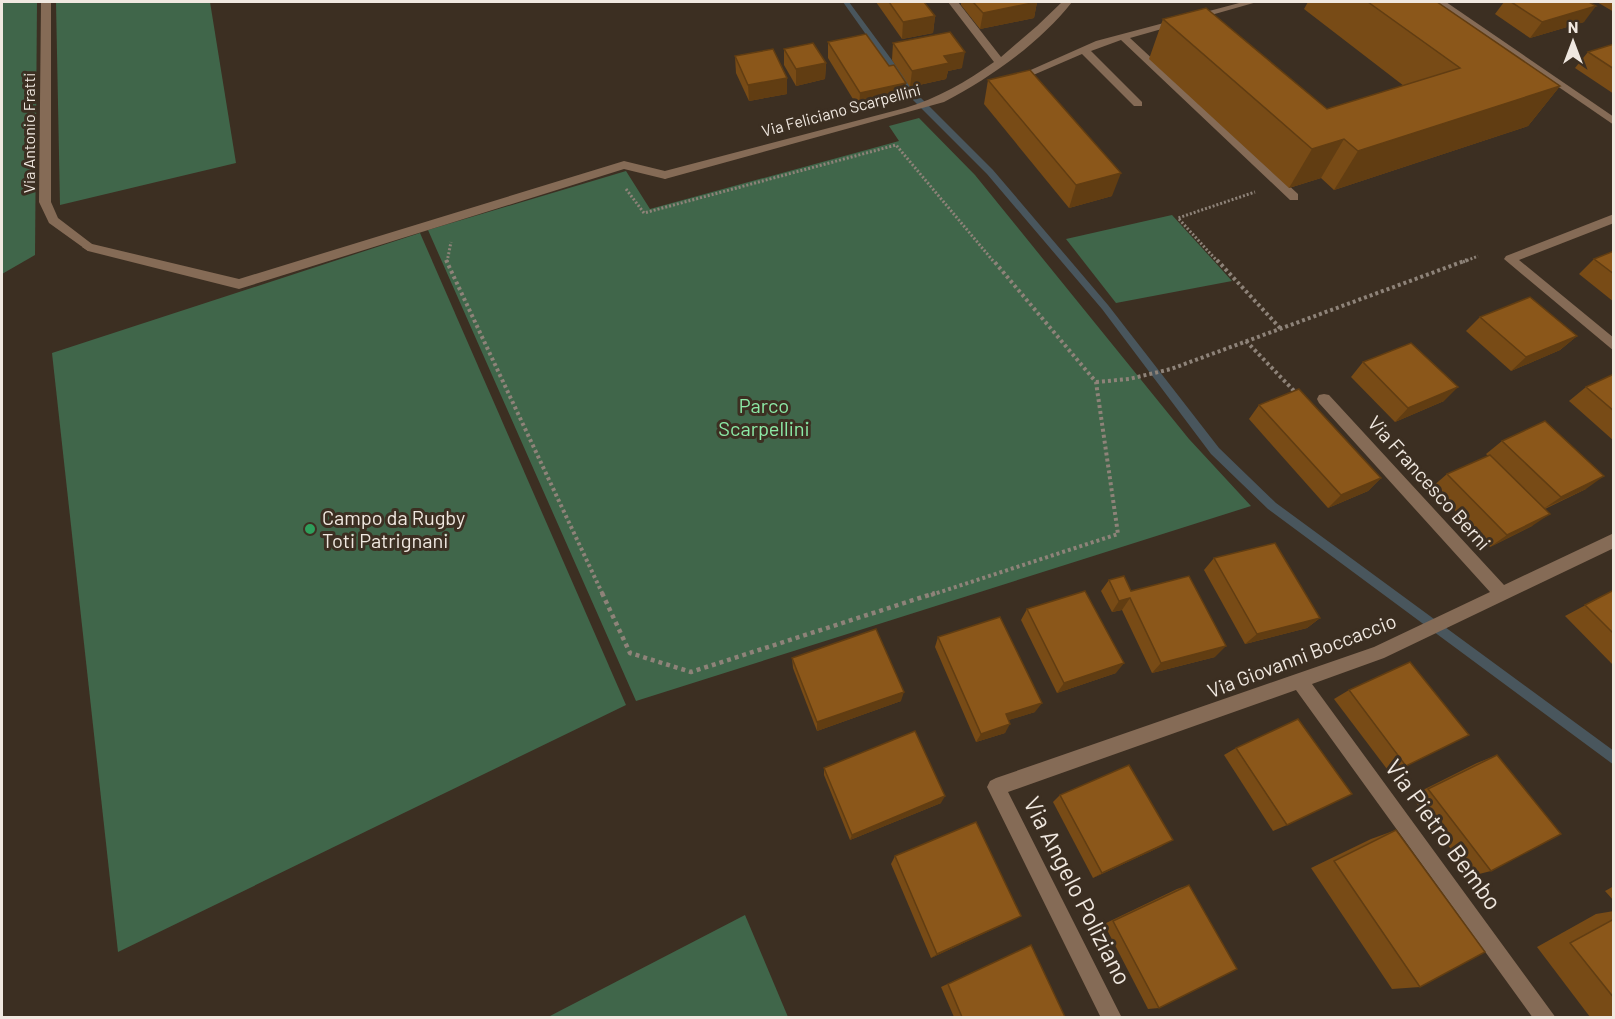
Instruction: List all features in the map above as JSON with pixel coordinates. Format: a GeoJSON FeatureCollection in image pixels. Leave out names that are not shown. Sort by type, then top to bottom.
{"type":"FeatureCollection","features":[{"type":"Feature","properties":{"kind":"street","name":"Via Antonio Fratti"},"geometry":{"type":"LineString","coordinates":[[46,2],[45,202],[53,220],[88,247],[239,284],[458,215]]}},
{"type":"Feature","properties":{"kind":"street"},"geometry":{"type":"LineString","coordinates":[[953,2],[999,61]]}},
{"type":"Feature","properties":{"kind":"street","name":"Via Feliciano Scarpellini"},"geometry":{"type":"LineString","coordinates":[[611,169],[624,165],[665,175],[939,100],[967,84],[999,61],[1054,17],[1067,2]]}},
{"type":"Feature","properties":{"kind":"street"},"geometry":{"type":"LineString","coordinates":[[997,86],[1084,50],[1123,37],[1252,2]]}},
{"type":"Feature","properties":{"kind":"street"},"geometry":{"type":"LineString","coordinates":[[1440,2],[1614,122]]}},
{"type":"Feature","properties":{"kind":"street"},"geometry":{"type":"LineString","coordinates":[[1123,37],[1294,197]]}},
{"type":"Feature","properties":{"kind":"street"},"geometry":{"type":"LineString","coordinates":[[1084,50],[1138,104]]}},
{"type":"Feature","properties":{"kind":"street"},"geometry":{"type":"LineString","coordinates":[[458,215],[611,169]]}},
{"type":"Feature","properties":{"kind":"street"},"geometry":{"type":"LineString","coordinates":[[1614,218],[1510,259],[1614,346]]}},
{"type":"Feature","properties":{"kind":"street","name":"Via Francesco Berni"},"geometry":{"type":"LineString","coordinates":[[1324,399],[1502,594]]}},
{"type":"Feature","properties":{"kind":"street","name":"Via Giovanni Boccaccio"},"geometry":{"type":"LineString","coordinates":[[996,787],[1378,653],[1614,540]]}},
{"type":"Feature","properties":{"kind":"street","name":"Via Pietro Bembo"},"geometry":{"type":"LineString","coordinates":[[1300,682],[1546,1017]]}},
{"type":"Feature","properties":{"kind":"street","name":"Via Angelo Poliziano"},"geometry":{"type":"LineString","coordinates":[[996,787],[1112,1017]]}},
{"type":"Feature","properties":{"kind":"path"},"geometry":{"type":"LineString","coordinates":[[458,215],[446,259],[630,653],[691,672],[1118,534],[1096,382],[896,145],[644,213],[611,169]]}},
{"type":"Feature","properties":{"kind":"path"},"geometry":{"type":"LineString","coordinates":[[1280,184],[1178,218],[1281,329]]}},
{"type":"Feature","properties":{"kind":"path"},"geometry":{"type":"LineString","coordinates":[[1096,382],[1129,379],[1171,369],[1478,256]]}},
{"type":"Feature","properties":{"kind":"path"},"geometry":{"type":"LineString","coordinates":[[1246,341],[1297,394]]}},
{"type":"Feature","properties":{"kind":"green space"},"geometry":{"type":"Polygon","coordinates":[[[2,2],[37,2],[35,255],[2,274],[2,2]]]}},
{"type":"Feature","properties":{"kind":"green space"},"geometry":{"type":"Polygon","coordinates":[[[56,2],[210,2],[236,163],[60,205],[56,2]]]}},
{"type":"Feature","properties":{"kind":"green space","name":"Parco Scarpellini"},"geometry":{"type":"Polygon","coordinates":[[[919,118],[975,175],[1189,439],[1251,506],[636,701],[428,230],[626,171],[650,209],[899,141],[889,126],[919,118]]]}},
{"type":"Feature","properties":{"kind":"green space"},"geometry":{"type":"Polygon","coordinates":[[[1172,215],[1232,281],[1116,303],[1066,239],[1172,215]]]}},
{"type":"Feature","properties":{"kind":"green space","name":"Campo da Rugby Toti Patrignani"},"geometry":{"type":"Polygon","coordinates":[[[420,233],[626,705],[118,952],[52,353],[420,233]]]}},
{"type":"Feature","properties":{"kind":"green space"},"geometry":{"type":"Polygon","coordinates":[[[745,915],[788,1017],[548,1017],[745,915]]]}},
{"type":"Feature","properties":{"kind":"building"},"geometry":{"type":"Polygon","coordinates":[[[889,2],[924,2],[935,16],[903,22],[889,2]]]}},
{"type":"Feature","properties":{"kind":"building"},"geometry":{"type":"Polygon","coordinates":[[[973,2],[1037,2],[983,13],[973,2]]]}},
{"type":"Feature","properties":{"kind":"building"},"geometry":{"type":"Polygon","coordinates":[[[1368,2],[1437,2],[1560,86],[1358,151],[1344,139],[1312,149],[1163,19],[1206,8],[1327,109],[1460,68],[1368,2]]]}},
{"type":"Feature","properties":{"kind":"building"},"geometry":{"type":"Polygon","coordinates":[[[1511,2],[1589,2],[1596,6],[1542,22],[1511,2]]]}},
{"type":"Feature","properties":{"kind":"building"},"geometry":{"type":"Polygon","coordinates":[[[950,32],[965,52],[944,56],[949,63],[912,71],[893,43],[950,32]]]}},
{"type":"Feature","properties":{"kind":"building"},"geometry":{"type":"Polygon","coordinates":[[[866,34],[889,66],[894,65],[906,83],[860,93],[828,42],[866,34]]]}},
{"type":"Feature","properties":{"kind":"building"},"geometry":{"type":"Polygon","coordinates":[[[813,43],[826,63],[796,69],[784,49],[813,43]]]}},
{"type":"Feature","properties":{"kind":"building"},"geometry":{"type":"Polygon","coordinates":[[[1614,44],[1614,69],[1588,52],[1614,44]]]}},
{"type":"Feature","properties":{"kind":"building"},"geometry":{"type":"Polygon","coordinates":[[[773,49],[787,78],[748,85],[735,56],[773,49]]]}},
{"type":"Feature","properties":{"kind":"building"},"geometry":{"type":"Polygon","coordinates":[[[1030,70],[1121,173],[1076,185],[988,80],[1030,70]]]}},
{"type":"Feature","properties":{"kind":"building"},"geometry":{"type":"Polygon","coordinates":[[[1614,251],[1614,274],[1594,259],[1614,251]]]}},
{"type":"Feature","properties":{"kind":"building"},"geometry":{"type":"Polygon","coordinates":[[[1530,297],[1577,336],[1526,357],[1480,317],[1530,297]]]}},
{"type":"Feature","properties":{"kind":"building"},"geometry":{"type":"Polygon","coordinates":[[[1411,343],[1458,387],[1408,408],[1363,362],[1411,343]]]}},
{"type":"Feature","properties":{"kind":"building"},"geometry":{"type":"Polygon","coordinates":[[[1614,374],[1614,411],[1586,387],[1614,374]]]}},
{"type":"Feature","properties":{"kind":"building"},"geometry":{"type":"Polygon","coordinates":[[[1299,389],[1381,478],[1341,495],[1259,405],[1299,389]]]}},
{"type":"Feature","properties":{"kind":"building"},"geometry":{"type":"Polygon","coordinates":[[[1545,421],[1604,476],[1561,497],[1502,441],[1545,421]]]}},
{"type":"Feature","properties":{"kind":"building"},"geometry":{"type":"Polygon","coordinates":[[[1490,455],[1550,514],[1507,535],[1447,474],[1490,455]]]}},
{"type":"Feature","properties":{"kind":"building"},"geometry":{"type":"Polygon","coordinates":[[[1275,543],[1320,618],[1257,634],[1214,558],[1275,543]]]}},
{"type":"Feature","properties":{"kind":"building"},"geometry":{"type":"Polygon","coordinates":[[[1124,576],[1131,591],[1189,576],[1226,646],[1161,663],[1130,598],[1119,601],[1109,580],[1124,576]]]}},
{"type":"Feature","properties":{"kind":"building"},"geometry":{"type":"Polygon","coordinates":[[[1614,590],[1614,634],[1585,605],[1614,590]]]}},
{"type":"Feature","properties":{"kind":"building"},"geometry":{"type":"Polygon","coordinates":[[[1085,591],[1124,663],[1064,683],[1027,609],[1085,591]]]}},
{"type":"Feature","properties":{"kind":"building"},"geometry":{"type":"Polygon","coordinates":[[[1000,617],[1042,703],[1006,714],[1010,724],[981,734],[938,637],[1000,617]]]}},
{"type":"Feature","properties":{"kind":"building"},"geometry":{"type":"Polygon","coordinates":[[[876,629],[904,692],[817,722],[792,658],[876,629]]]}},
{"type":"Feature","properties":{"kind":"building"},"geometry":{"type":"Polygon","coordinates":[[[1410,662],[1469,735],[1406,766],[1349,690],[1410,662]]]}},
{"type":"Feature","properties":{"kind":"building"},"geometry":{"type":"Polygon","coordinates":[[[1298,719],[1352,794],[1287,825],[1236,748],[1298,719]]]}},
{"type":"Feature","properties":{"kind":"building"},"geometry":{"type":"Polygon","coordinates":[[[915,731],[945,796],[852,835],[824,768],[915,731]]]}},
{"type":"Feature","properties":{"kind":"building"},"geometry":{"type":"Polygon","coordinates":[[[1497,755],[1561,834],[1491,871],[1428,789],[1497,755]]]}},
{"type":"Feature","properties":{"kind":"building"},"geometry":{"type":"Polygon","coordinates":[[[1129,765],[1173,840],[1102,873],[1060,795],[1129,765]]]}},
{"type":"Feature","properties":{"kind":"building"},"geometry":{"type":"Polygon","coordinates":[[[976,822],[1021,916],[937,954],[895,856],[976,822]]]}},
{"type":"Feature","properties":{"kind":"building"},"geometry":{"type":"Polygon","coordinates":[[[1396,830],[1485,952],[1420,987],[1334,861],[1396,830]]]}},
{"type":"Feature","properties":{"kind":"building"},"geometry":{"type":"Polygon","coordinates":[[[1189,885],[1237,969],[1159,1008],[1113,921],[1189,885]]]}},
{"type":"Feature","properties":{"kind":"building"},"geometry":{"type":"Polygon","coordinates":[[[1614,919],[1614,998],[1570,943],[1614,919]]]}},
{"type":"Feature","properties":{"kind":"building"},"geometry":{"type":"Polygon","coordinates":[[[1031,945],[1065,1017],[962,1017],[948,984],[1031,945]]]}},
{"type":"Feature","properties":{"kind":"waterway"},"geometry":{"type":"LineString","coordinates":[[846,2],[914,96],[990,172],[1105,307],[1215,451],[1272,506],[1614,759]]}},
{"type":"Feature","properties":{"kind":"place","name":"Campo da Rugby Toti Patrignani"},"geometry":{"type":"Point","coordinates":[310,529]}}]}
